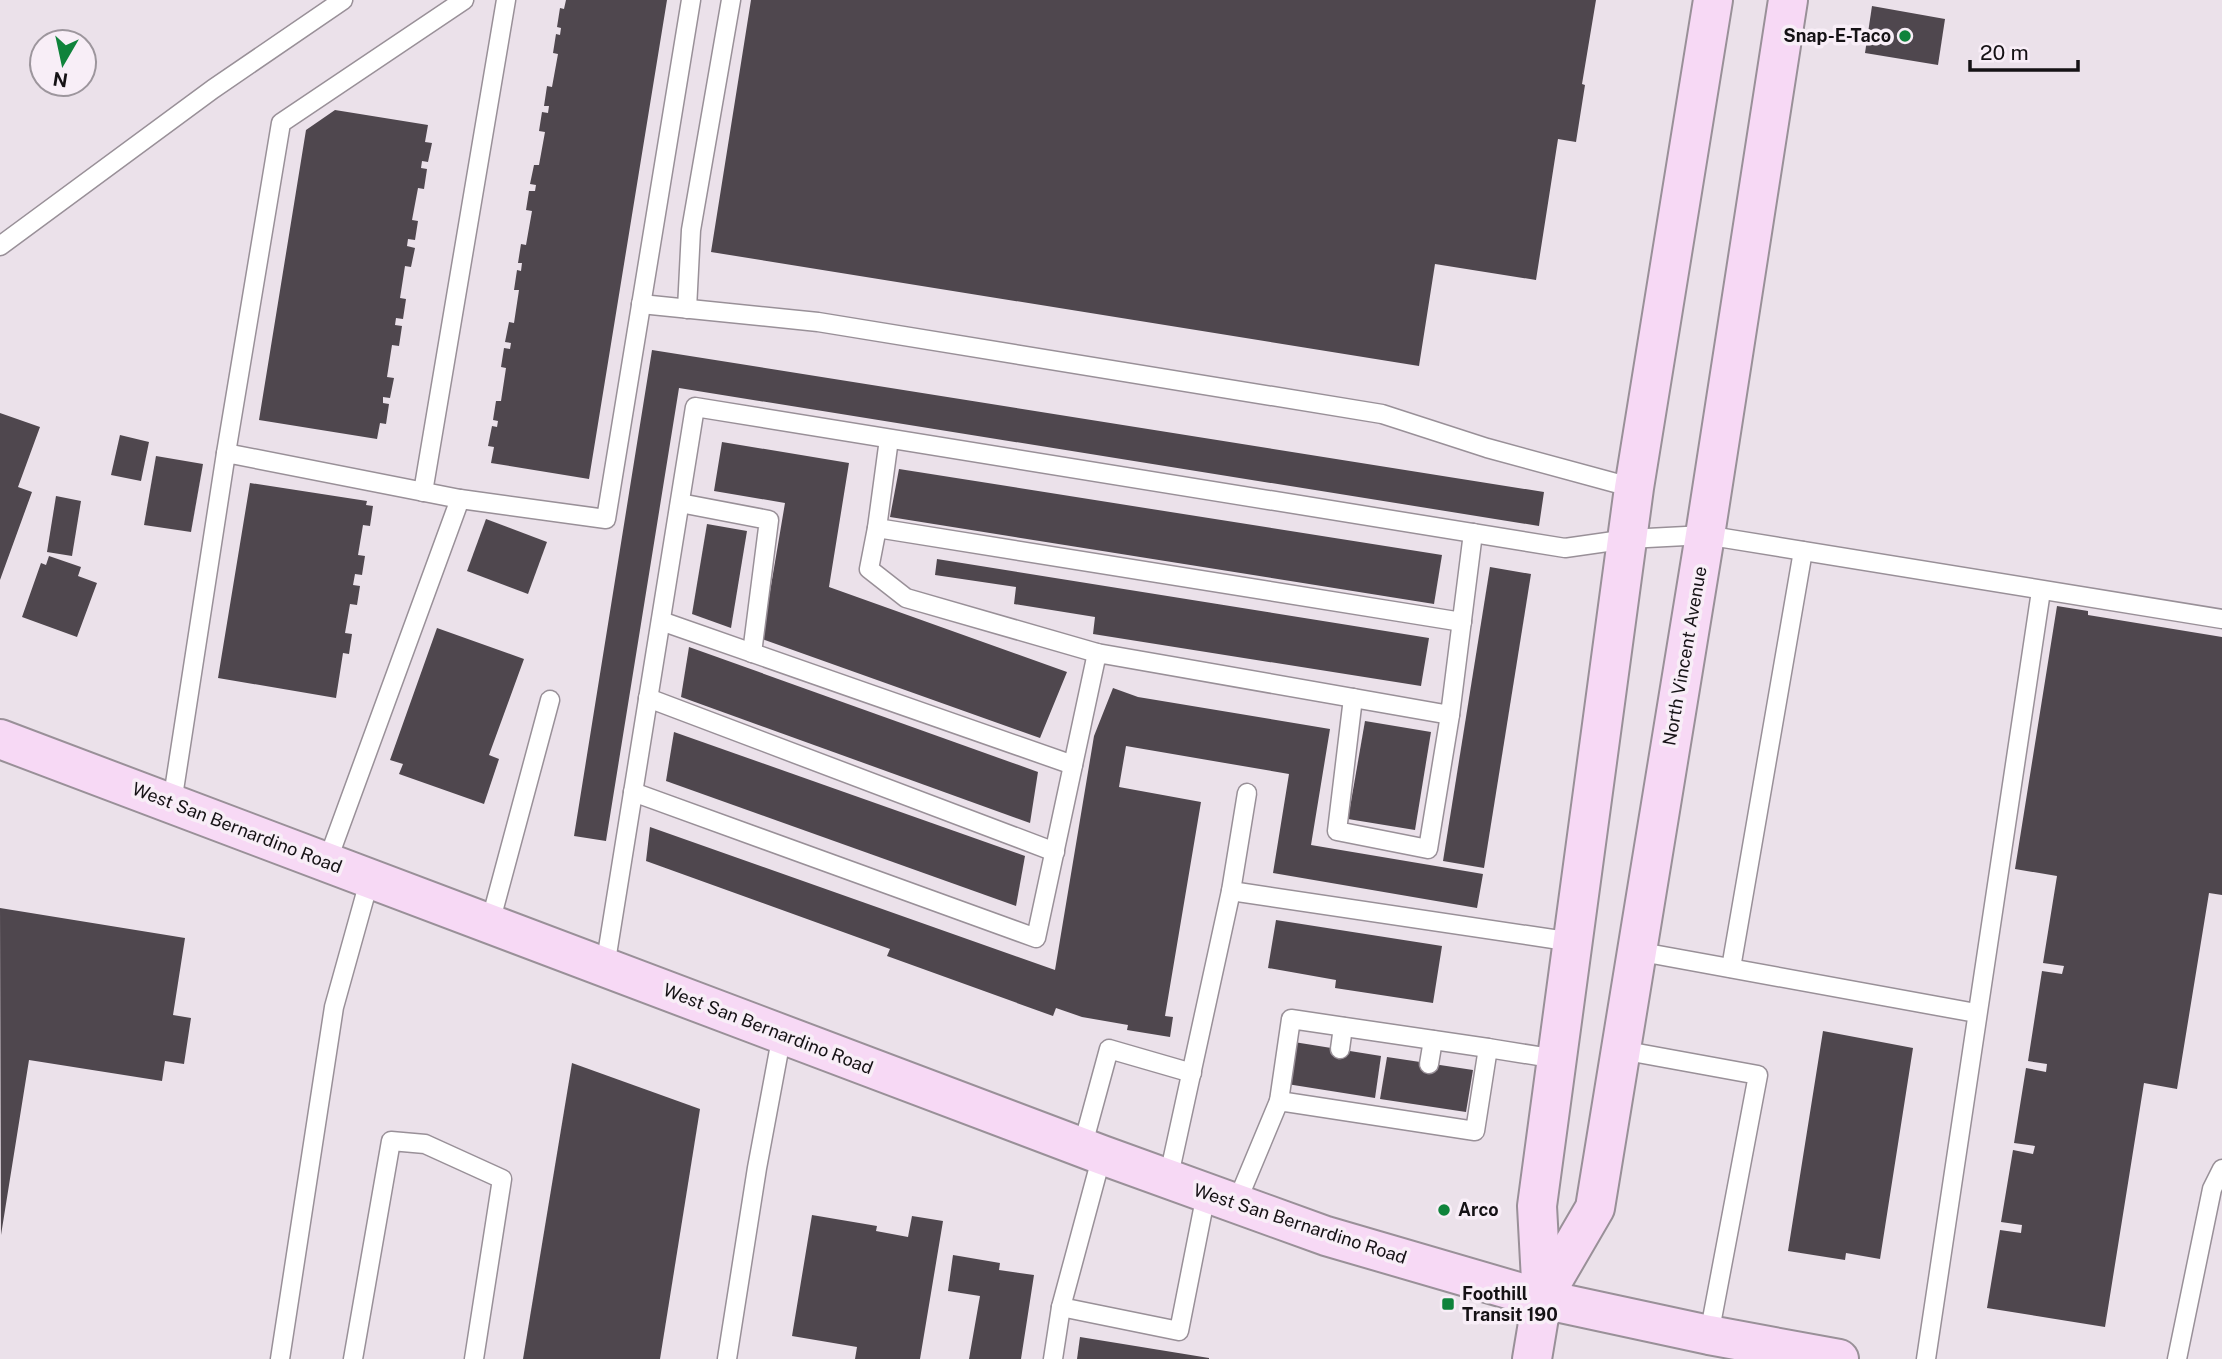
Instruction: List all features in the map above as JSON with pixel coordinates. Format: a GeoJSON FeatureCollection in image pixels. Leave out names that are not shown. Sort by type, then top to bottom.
{"type":"FeatureCollection","features":[{"type":"Feature","properties":{"kind":"street","name":"North Vincent Avenue"},"geometry":{"type":"LineString","coordinates":[[1532,1359],[1542,1298],[1537,1206],[1634,488],[1713,0]]}},
{"type":"Feature","properties":{"kind":"street","name":"North Vincent Avenue"},"geometry":{"type":"LineString","coordinates":[[1542,1298],[1595,1208],[1705,535],[1788,0]]}},
{"type":"Feature","properties":{"kind":"street","name":"West San Bernardino Road"},"geometry":{"type":"LineString","coordinates":[[0,739],[1168,1180],[1326,1236],[1542,1298],[1709,1335],[1839,1359]]}},
{"type":"Feature","properties":{"kind":"lane"},"geometry":{"type":"LineString","coordinates":[[0,246],[213,89],[343,0]]}},
{"type":"Feature","properties":{"kind":"lane"},"geometry":{"type":"LineString","coordinates":[[172,803],[281,123],[464,0]]}},
{"type":"Feature","properties":{"kind":"lane"},"geometry":{"type":"LineString","coordinates":[[423,492],[506,0]]}},
{"type":"Feature","properties":{"kind":"lane"},"geometry":{"type":"LineString","coordinates":[[226,453],[460,499],[606,519],[691,0]]}},
{"type":"Feature","properties":{"kind":"lane"},"geometry":{"type":"LineString","coordinates":[[687,309],[691,230],[731,0]]}},
{"type":"Feature","properties":{"kind":"lane"},"geometry":{"type":"LineString","coordinates":[[641,304],[818,322],[1382,414],[1487,448],[1634,488]]}},
{"type":"Feature","properties":{"kind":"lane"},"geometry":{"type":"LineString","coordinates":[[605,967],[695,407],[1565,548],[1628,539],[1705,535],[2222,619]]}},
{"type":"Feature","properties":{"kind":"lane"},"geometry":{"type":"LineString","coordinates":[[889,439],[869,569],[905,598],[1097,653],[1450,715]]}},
{"type":"Feature","properties":{"kind":"lane"},"geometry":{"type":"LineString","coordinates":[[327,862],[460,499]]}},
{"type":"Feature","properties":{"kind":"lane"},"geometry":{"type":"LineString","coordinates":[[680,503],[769,520],[752,653]]}},
{"type":"Feature","properties":{"kind":"lane"},"geometry":{"type":"LineString","coordinates":[[877,528],[1462,622]]}},
{"type":"Feature","properties":{"kind":"lane"},"geometry":{"type":"LineString","coordinates":[[1353,698],[1337,831],[1428,849],[1450,715],[1473,533]]}},
{"type":"Feature","properties":{"kind":"lane"},"geometry":{"type":"LineString","coordinates":[[1731,968],[1803,551]]}},
{"type":"Feature","properties":{"kind":"lane"},"geometry":{"type":"LineString","coordinates":[[1926,1359],[2041,591]]}},
{"type":"Feature","properties":{"kind":"lane"},"geometry":{"type":"LineString","coordinates":[[661,621],[1073,765]]}},
{"type":"Feature","properties":{"kind":"lane"},"geometry":{"type":"LineString","coordinates":[[633,792],[1037,938],[1097,653]]}},
{"type":"Feature","properties":{"kind":"lane"},"geometry":{"type":"LineString","coordinates":[[649,698],[1055,852]]}},
{"type":"Feature","properties":{"kind":"lane"},"geometry":{"type":"LineString","coordinates":[[491,923],[550,700]]}},
{"type":"Feature","properties":{"kind":"lane"},"geometry":{"type":"LineString","coordinates":[[1168,1180],[1231,891],[1247,793]]}},
{"type":"Feature","properties":{"kind":"lane"},"geometry":{"type":"LineString","coordinates":[[280,1359],[334,1007],[370,878]]}},
{"type":"Feature","properties":{"kind":"lane"},"geometry":{"type":"LineString","coordinates":[[1231,891],[1573,942]]}},
{"type":"Feature","properties":{"kind":"lane"},"geometry":{"type":"LineString","coordinates":[[1636,951],[1976,1013]]}},
{"type":"Feature","properties":{"kind":"lane"},"geometry":{"type":"LineString","coordinates":[[1061,1307],[1179,1331],[1221,1199],[1279,1101],[1291,1019],[1557,1059]]}},
{"type":"Feature","properties":{"kind":"lane"},"geometry":{"type":"LineString","coordinates":[[1340,1049],[1343,1027]]}},
{"type":"Feature","properties":{"kind":"lane"},"geometry":{"type":"LineString","coordinates":[[727,1359],[757,1168],[782,1034]]}},
{"type":"Feature","properties":{"kind":"lane"},"geometry":{"type":"LineString","coordinates":[[1429,1064],[1433,1040]]}},
{"type":"Feature","properties":{"kind":"lane"},"geometry":{"type":"LineString","coordinates":[[1279,1101],[1333,1100],[1422,1114],[1475,1131],[1488,1048]]}},
{"type":"Feature","properties":{"kind":"lane"},"geometry":{"type":"LineString","coordinates":[[1053,1359],[1109,1049],[1192,1073]]}},
{"type":"Feature","properties":{"kind":"lane"},"geometry":{"type":"LineString","coordinates":[[1621,1050],[1758,1075],[1709,1335]]}},
{"type":"Feature","properties":{"kind":"lane"},"geometry":{"type":"LineString","coordinates":[[353,1359],[391,1141],[425,1144],[502,1179],[474,1359]]}},
{"type":"Feature","properties":{"kind":"lane"},"geometry":{"type":"LineString","coordinates":[[2177,1359],[2212,1189],[2222,1169]]}},
{"type":"Feature","properties":{"kind":"building"},"geometry":{"type":"Polygon","coordinates":[[[566,0],[667,0],[589,479],[491,463],[494,447],[488,446],[492,426],[497,427],[498,421],[493,420],[496,401],[501,401],[506,368],[501,367],[504,348],[510,349],[511,343],[505,342],[509,322],[514,323],[519,290],[514,290],[517,270],[521,271],[522,263],[518,263],[521,244],[526,245],[532,211],[526,210],[529,191],[535,191],[536,185],[530,184],[534,165],[539,165],[545,132],[539,131],[542,112],[548,113],[549,106],[544,106],[547,86],[552,87],[558,54],[553,53],[556,34],[560,35],[561,28],[557,27],[560,8],[564,9],[566,0]]]}},
{"type":"Feature","properties":{"kind":"building"},"geometry":{"type":"Polygon","coordinates":[[[751,0],[1596,0],[1582,84],[1585,85],[1576,142],[1558,139],[1536,280],[1435,264],[1419,366],[711,252],[751,0]]]}},
{"type":"Feature","properties":{"kind":"building","name":"Snap-E-Taco"},"geometry":{"type":"Polygon","coordinates":[[[1872,6],[1945,19],[1938,65],[1865,53],[1872,6]]]}},
{"type":"Feature","properties":{"kind":"building"},"geometry":{"type":"Polygon","coordinates":[[[335,110],[428,125],[425,142],[432,143],[428,162],[422,161],[421,168],[427,169],[424,189],[418,188],[412,220],[418,221],[415,240],[408,239],[407,246],[415,248],[411,267],[405,266],[400,298],[406,299],[403,319],[396,318],[395,325],[402,326],[399,346],[392,345],[387,377],[394,378],[390,398],[383,397],[383,403],[389,404],[386,424],[380,423],[377,439],[259,420],[306,130],[335,110]]]}},
{"type":"Feature","properties":{"kind":"building"},"geometry":{"type":"Polygon","coordinates":[[[652,350],[1544,492],[1539,526],[679,388],[606,841],[574,836],[652,350]]]}},
{"type":"Feature","properties":{"kind":"building"},"geometry":{"type":"Polygon","coordinates":[[[0,413],[40,427],[18,487],[32,492],[0,580],[0,413]]]}},
{"type":"Feature","properties":{"kind":"building"},"geometry":{"type":"Polygon","coordinates":[[[120,435],[149,442],[141,481],[111,475],[120,435]]]}},
{"type":"Feature","properties":{"kind":"building"},"geometry":{"type":"Polygon","coordinates":[[[722,442],[849,463],[829,587],[1067,672],[1040,738],[762,639],[785,503],[714,491],[722,442]]]}},
{"type":"Feature","properties":{"kind":"building"},"geometry":{"type":"Polygon","coordinates":[[[156,456],[203,464],[191,532],[144,525],[156,456]]]}},
{"type":"Feature","properties":{"kind":"building"},"geometry":{"type":"Polygon","coordinates":[[[899,469],[1442,555],[1434,604],[890,517],[899,469]]]}},
{"type":"Feature","properties":{"kind":"building"},"geometry":{"type":"Polygon","coordinates":[[[250,483],[367,501],[366,505],[373,506],[370,526],[363,525],[358,555],[365,556],[362,575],[355,574],[353,585],[360,586],[357,605],[350,604],[345,633],[352,634],[349,654],[343,653],[336,698],[218,678],[250,483]]]}},
{"type":"Feature","properties":{"kind":"building"},"geometry":{"type":"Polygon","coordinates":[[[56,496],[81,501],[72,556],[47,552],[56,496]]]}},
{"type":"Feature","properties":{"kind":"building"},"geometry":{"type":"Polygon","coordinates":[[[486,519],[547,542],[528,594],[467,571],[486,519]]]}},
{"type":"Feature","properties":{"kind":"building"},"geometry":{"type":"Polygon","coordinates":[[[707,524],[747,531],[731,628],[692,614],[707,524]]]}},
{"type":"Feature","properties":{"kind":"building"},"geometry":{"type":"Polygon","coordinates":[[[49,556],[81,567],[78,576],[97,583],[77,637],[22,617],[41,563],[46,565],[49,556]]]}},
{"type":"Feature","properties":{"kind":"building"},"geometry":{"type":"Polygon","coordinates":[[[937,559],[1429,638],[1421,686],[1093,634],[1095,617],[1014,604],[1016,587],[935,575],[937,559]]]}},
{"type":"Feature","properties":{"kind":"building"},"geometry":{"type":"Polygon","coordinates":[[[1490,567],[1531,574],[1484,868],[1443,861],[1490,567]]]}},
{"type":"Feature","properties":{"kind":"building"},"geometry":{"type":"Polygon","coordinates":[[[2057,606],[2088,611],[2088,615],[2222,637],[2222,895],[2209,893],[2177,1089],[2144,1083],[2105,1327],[1987,1308],[2000,1230],[2021,1233],[2022,1225],[2001,1222],[2013,1150],[2033,1154],[2035,1146],[2014,1143],[2026,1068],[2046,1072],[2047,1064],[2028,1061],[2042,971],[2062,974],[2064,966],[2043,963],[2057,876],[2015,869],[2057,606]]]}},
{"type":"Feature","properties":{"kind":"building"},"geometry":{"type":"Polygon","coordinates":[[[437,628],[524,659],[489,755],[499,759],[484,804],[399,774],[403,764],[390,760],[437,628]]]}},
{"type":"Feature","properties":{"kind":"building"},"geometry":{"type":"Polygon","coordinates":[[[689,647],[1038,772],[1030,823],[681,697],[689,647]]]}},
{"type":"Feature","properties":{"kind":"building"},"geometry":{"type":"Polygon","coordinates":[[[1113,688],[1138,697],[1330,729],[1311,845],[1483,874],[1477,908],[1273,873],[1289,774],[1126,746],[1119,787],[1201,802],[1165,1016],[1173,1017],[1170,1037],[1127,1030],[1128,1025],[1082,1017],[1056,1008],[1053,1016],[887,956],[890,949],[646,861],[650,827],[1055,970],[1094,736],[1113,688]]]}},
{"type":"Feature","properties":{"kind":"building"},"geometry":{"type":"Polygon","coordinates":[[[1365,721],[1431,732],[1415,830],[1348,819],[1365,721]]]}},
{"type":"Feature","properties":{"kind":"building"},"geometry":{"type":"Polygon","coordinates":[[[674,732],[1025,856],[1016,906],[666,781],[674,732]]]}},
{"type":"Feature","properties":{"kind":"building"},"geometry":{"type":"Polygon","coordinates":[[[0,908],[185,938],[173,1015],[191,1018],[184,1064],[165,1061],[162,1081],[29,1060],[1,1235],[0,908]]]}},
{"type":"Feature","properties":{"kind":"building"},"geometry":{"type":"Polygon","coordinates":[[[1276,920],[1442,946],[1433,1003],[1335,988],[1336,980],[1268,968],[1276,920]]]}},
{"type":"Feature","properties":{"kind":"building"},"geometry":{"type":"Polygon","coordinates":[[[1823,1031],[1913,1048],[1880,1259],[1846,1253],[1845,1260],[1788,1251],[1823,1031]]]}},
{"type":"Feature","properties":{"kind":"building"},"geometry":{"type":"Polygon","coordinates":[[[1294,1042],[1381,1056],[1375,1098],[1287,1084],[1294,1042]]]}},
{"type":"Feature","properties":{"kind":"building"},"geometry":{"type":"Polygon","coordinates":[[[1387,1057],[1473,1070],[1466,1112],[1380,1099],[1387,1057]]]}},
{"type":"Feature","properties":{"kind":"building"},"geometry":{"type":"Polygon","coordinates":[[[572,1063],[700,1109],[660,1359],[523,1359],[572,1063]]]}},
{"type":"Feature","properties":{"kind":"building"},"geometry":{"type":"Polygon","coordinates":[[[812,1215],[877,1226],[876,1231],[908,1237],[912,1216],[943,1221],[920,1359],[855,1359],[857,1347],[792,1336],[812,1215]]]}},
{"type":"Feature","properties":{"kind":"building"},"geometry":{"type":"Polygon","coordinates":[[[953,1255],[1000,1263],[999,1270],[1034,1275],[1021,1359],[969,1359],[980,1296],[948,1291],[953,1255]]]}},
{"type":"Feature","properties":{"kind":"building"},"geometry":{"type":"Polygon","coordinates":[[[1080,1337],[1209,1358],[1209,1359],[1077,1359],[1080,1337]]]}},
{"type":"Feature","properties":{"kind":"place","name":"Snap-E-Taco"},"geometry":{"type":"Point","coordinates":[1905,36]}},
{"type":"Feature","properties":{"kind":"place","name":"Arco"},"geometry":{"type":"Point","coordinates":[1444,1210]}},
{"type":"Feature","properties":{"kind":"place","name":"Foothill Transit 190"},"geometry":{"type":"Point","coordinates":[1448,1304]}}]}
